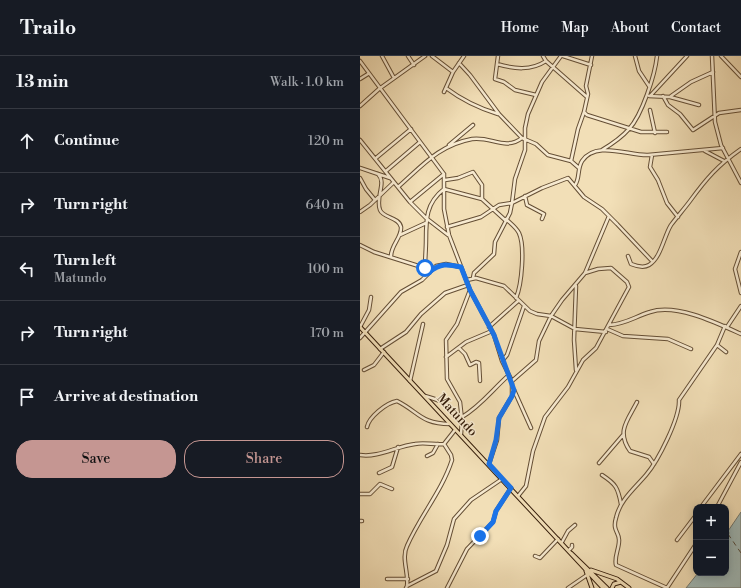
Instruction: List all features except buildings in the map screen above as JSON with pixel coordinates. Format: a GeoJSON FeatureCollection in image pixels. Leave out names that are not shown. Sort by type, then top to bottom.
{"type":"FeatureCollection","features":[{"type":"Feature","properties":{"kind":"main road","name":"Matundo"},"geometry":{"type":"LineString","coordinates":[[360,327],[570,551]]}},
{"type":"Feature","properties":{"kind":"main road"},"geometry":{"type":"LineString","coordinates":[[570,551],[603,588]]}},
{"type":"Feature","properties":{"kind":"main road"},"geometry":{"type":"LineString","coordinates":[[570,551],[608,588]]}},
{"type":"Feature","properties":{"kind":"main road"},"geometry":{"type":"LineString","coordinates":[[586,569],[592,588]]}},
{"type":"Feature","properties":{"kind":"main road"},"geometry":{"type":"LineString","coordinates":[[590,570],[621,582],[629,588]]}},
{"type":"Feature","properties":{"kind":"main road"},"geometry":{"type":"LineString","coordinates":[[612,588],[614,584],[621,582]]}},
{"type":"Feature","properties":{"kind":"street"},"geometry":{"type":"LineString","coordinates":[[382,56],[394,78]]}},
{"type":"Feature","properties":{"kind":"street"},"geometry":{"type":"LineString","coordinates":[[408,56],[414,65]]}},
{"type":"Feature","properties":{"kind":"street"},"geometry":{"type":"LineString","coordinates":[[360,106],[379,89],[425,56]]}},
{"type":"Feature","properties":{"kind":"street"},"geometry":{"type":"LineString","coordinates":[[432,56],[452,72]]}},
{"type":"Feature","properties":{"kind":"street"},"geometry":{"type":"LineString","coordinates":[[444,92],[452,72],[464,56]]}},
{"type":"Feature","properties":{"kind":"street"},"geometry":{"type":"LineString","coordinates":[[498,56],[496,80],[504,82],[515,90],[536,95]]}},
{"type":"Feature","properties":{"kind":"street"},"geometry":{"type":"LineString","coordinates":[[543,56],[546,61],[587,97]]}},
{"type":"Feature","properties":{"kind":"street"},"geometry":{"type":"LineString","coordinates":[[473,278],[474,273],[493,256],[495,242],[512,202],[515,179],[524,153],[526,121],[542,82],[562,56],[591,65]]}},
{"type":"Feature","properties":{"kind":"street"},"geometry":{"type":"LineString","coordinates":[[571,161],[587,97],[586,86],[592,56]]}},
{"type":"Feature","properties":{"kind":"street"},"geometry":{"type":"LineString","coordinates":[[635,56],[640,73],[649,86]]}},
{"type":"Feature","properties":{"kind":"street"},"geometry":{"type":"LineString","coordinates":[[648,96],[649,86],[658,56]]}},
{"type":"Feature","properties":{"kind":"street"},"geometry":{"type":"LineString","coordinates":[[575,185],[578,182],[579,168],[585,158],[602,151],[630,129],[648,96],[687,56]]}},
{"type":"Feature","properties":{"kind":"street"},"geometry":{"type":"LineString","coordinates":[[712,56],[716,106],[715,116],[723,148],[741,183]]}},
{"type":"Feature","properties":{"kind":"street"},"geometry":{"type":"LineString","coordinates":[[721,56],[741,77]]}},
{"type":"Feature","properties":{"kind":"street"},"geometry":{"type":"LineString","coordinates":[[360,61],[379,89],[410,130],[433,157],[444,174],[444,209],[449,236],[470,290],[492,331],[502,361],[512,381],[514,390],[530,428]]}},
{"type":"Feature","properties":{"kind":"street"},"geometry":{"type":"LineString","coordinates":[[497,64],[515,69],[522,69],[542,64],[546,61]]}},
{"type":"Feature","properties":{"kind":"street"},"geometry":{"type":"LineString","coordinates":[[459,63],[470,75],[498,114],[524,139],[536,144],[548,154],[571,161],[579,168]]}},
{"type":"Feature","properties":{"kind":"street"},"geometry":{"type":"LineString","coordinates":[[670,97],[691,82],[713,72]]}},
{"type":"Feature","properties":{"kind":"street"},"geometry":{"type":"LineString","coordinates":[[360,79],[368,74]]}},
{"type":"Feature","properties":{"kind":"street"},"geometry":{"type":"LineString","coordinates":[[446,88],[457,97],[471,105],[498,114]]}},
{"type":"Feature","properties":{"kind":"street"},"geometry":{"type":"LineString","coordinates":[[648,96],[670,97],[699,105]]}},
{"type":"Feature","properties":{"kind":"street"},"geometry":{"type":"LineString","coordinates":[[663,96],[668,105],[680,114],[693,130],[725,111],[741,110]]}},
{"type":"Feature","properties":{"kind":"street"},"geometry":{"type":"LineString","coordinates":[[650,110],[655,133]]}},
{"type":"Feature","properties":{"kind":"street"},"geometry":{"type":"LineString","coordinates":[[584,112],[587,115],[630,129],[655,133],[667,132]]}},
{"type":"Feature","properties":{"kind":"street"},"geometry":{"type":"LineString","coordinates":[[398,187],[473,125]]}},
{"type":"Feature","properties":{"kind":"street"},"geometry":{"type":"LineString","coordinates":[[376,158],[410,130]]}},
{"type":"Feature","properties":{"kind":"street"},"geometry":{"type":"LineString","coordinates":[[448,146],[477,139],[507,145],[524,139]]}},
{"type":"Feature","properties":{"kind":"street"},"geometry":{"type":"LineString","coordinates":[[360,140],[410,202],[426,218],[449,236]]}},
{"type":"Feature","properties":{"kind":"street"},"geometry":{"type":"LineString","coordinates":[[386,171],[420,142]]}},
{"type":"Feature","properties":{"kind":"street"},"geometry":{"type":"LineString","coordinates":[[602,151],[615,150],[639,155],[652,155],[723,148]]}},
{"type":"Feature","properties":{"kind":"street"},"geometry":{"type":"LineString","coordinates":[[628,256],[631,264],[636,266],[647,266],[662,248],[668,229],[700,186],[724,161],[741,149]]}},
{"type":"Feature","properties":{"kind":"street"},"geometry":{"type":"LineString","coordinates":[[704,151],[724,161]]}},
{"type":"Feature","properties":{"kind":"street"},"geometry":{"type":"LineString","coordinates":[[652,155],[651,168],[658,180],[667,203],[678,216]]}},
{"type":"Feature","properties":{"kind":"street"},"geometry":{"type":"LineString","coordinates":[[360,168],[390,178]]}},
{"type":"Feature","properties":{"kind":"street"},"geometry":{"type":"LineString","coordinates":[[445,180],[458,178],[473,172],[482,185],[482,199]]}},
{"type":"Feature","properties":{"kind":"street"},"geometry":{"type":"LineString","coordinates":[[378,174],[382,182],[378,196],[382,213],[390,216],[400,224],[399,235],[392,247],[391,256]]}},
{"type":"Feature","properties":{"kind":"street"},"geometry":{"type":"LineString","coordinates":[[410,202],[444,174]]}},
{"type":"Feature","properties":{"kind":"street"},"geometry":{"type":"LineString","coordinates":[[360,178],[366,189],[375,200]]}},
{"type":"Feature","properties":{"kind":"street"},"geometry":{"type":"LineString","coordinates":[[447,227],[481,216],[493,210],[498,205],[512,202],[564,178],[570,179],[584,197],[609,216],[652,261]]}},
{"type":"Feature","properties":{"kind":"street"},"geometry":{"type":"LineString","coordinates":[[360,212],[394,182]]}},
{"type":"Feature","properties":{"kind":"street"},"geometry":{"type":"LineString","coordinates":[[425,268],[426,218],[430,205],[437,195],[444,190],[482,199],[516,230],[520,238],[521,271],[516,298]]}},
{"type":"Feature","properties":{"kind":"street"},"geometry":{"type":"LineString","coordinates":[[525,196],[528,205],[544,214],[542,219]]}},
{"type":"Feature","properties":{"kind":"street"},"geometry":{"type":"LineString","coordinates":[[512,381],[536,360],[539,341],[551,316],[562,300],[576,286],[585,273],[609,216]]}},
{"type":"Feature","properties":{"kind":"street"},"geometry":{"type":"LineString","coordinates":[[399,235],[426,223]]}},
{"type":"Feature","properties":{"kind":"street"},"geometry":{"type":"LineString","coordinates":[[360,244],[374,252],[391,256],[425,268],[429,272]]}},
{"type":"Feature","properties":{"kind":"street"},"geometry":{"type":"LineString","coordinates":[[741,252],[735,269],[741,293]]}},
{"type":"Feature","properties":{"kind":"street"},"geometry":{"type":"LineString","coordinates":[[360,338],[401,292],[422,280],[429,272],[441,264],[461,267]]}},
{"type":"Feature","properties":{"kind":"street"},"geometry":{"type":"LineString","coordinates":[[518,496],[526,486],[533,451],[545,417],[568,387],[576,371],[596,348],[627,293],[629,285],[611,268],[598,269],[585,273]]}},
{"type":"Feature","properties":{"kind":"street"},"geometry":{"type":"LineString","coordinates":[[466,280],[473,278],[504,286],[518,301],[537,314],[551,316],[575,329],[607,330],[622,336],[664,338],[691,349]]}},
{"type":"Feature","properties":{"kind":"street"},"geometry":{"type":"LineString","coordinates":[[380,349],[406,332],[421,314],[445,293],[468,285]]}},
{"type":"Feature","properties":{"kind":"street"},"geometry":{"type":"LineString","coordinates":[[576,286],[576,371]]}},
{"type":"Feature","properties":{"kind":"street"},"geometry":{"type":"LineString","coordinates":[[461,434],[462,418],[460,402],[447,379],[447,337],[457,324],[470,290]]}},
{"type":"Feature","properties":{"kind":"street"},"geometry":{"type":"LineString","coordinates":[[360,327],[369,310],[371,297]]}},
{"type":"Feature","properties":{"kind":"street"},"geometry":{"type":"LineString","coordinates":[[489,327],[518,301]]}},
{"type":"Feature","properties":{"kind":"street"},"geometry":{"type":"LineString","coordinates":[[502,361],[507,354],[524,306]]}},
{"type":"Feature","properties":{"kind":"street"},"geometry":{"type":"LineString","coordinates":[[693,549],[667,588],[616,565],[615,560],[619,540],[614,529],[621,504],[654,464],[667,439],[679,406],[679,400],[717,345],[726,327],[741,306]]}},
{"type":"Feature","properties":{"kind":"street"},"geometry":{"type":"LineString","coordinates":[[609,326],[625,324],[650,312],[667,310],[685,312],[741,334]]}},
{"type":"Feature","properties":{"kind":"street"},"geometry":{"type":"LineString","coordinates":[[410,381],[422,324]]}},
{"type":"Feature","properties":{"kind":"street"},"geometry":{"type":"LineString","coordinates":[[446,357],[466,342],[492,331]]}},
{"type":"Feature","properties":{"kind":"street"},"geometry":{"type":"LineString","coordinates":[[717,345],[726,352]]}},
{"type":"Feature","properties":{"kind":"street"},"geometry":{"type":"LineString","coordinates":[[459,348],[465,354],[470,365],[476,362],[479,364],[480,381]]}},
{"type":"Feature","properties":{"kind":"street"},"geometry":{"type":"LineString","coordinates":[[364,370],[374,365],[384,352]]}},
{"type":"Feature","properties":{"kind":"street"},"geometry":{"type":"LineString","coordinates":[[462,418],[477,407],[493,388],[509,375]]}},
{"type":"Feature","properties":{"kind":"street"},"geometry":{"type":"LineString","coordinates":[[489,464],[496,440],[499,418],[514,390]]}},
{"type":"Feature","properties":{"kind":"street"},"geometry":{"type":"LineString","coordinates":[[425,396],[447,403],[462,418]]}},
{"type":"Feature","properties":{"kind":"street"},"geometry":{"type":"LineString","coordinates":[[367,427],[368,421],[390,403],[397,401],[419,417],[432,423],[450,424]]}},
{"type":"Feature","properties":{"kind":"street"},"geometry":{"type":"LineString","coordinates":[[599,463],[623,434],[625,424],[637,402]]}},
{"type":"Feature","properties":{"kind":"street"},"geometry":{"type":"LineString","coordinates":[[444,444],[456,429]]}},
{"type":"Feature","properties":{"kind":"street"},"geometry":{"type":"LineString","coordinates":[[623,434],[630,451],[649,457],[654,464]]}},
{"type":"Feature","properties":{"kind":"street"},"geometry":{"type":"LineString","coordinates":[[360,455],[376,455],[398,447],[425,442],[444,444]]}},
{"type":"Feature","properties":{"kind":"street"},"geometry":{"type":"LineString","coordinates":[[428,456],[433,453],[438,444]]}},
{"type":"Feature","properties":{"kind":"street"},"geometry":{"type":"LineString","coordinates":[[406,587],[408,579],[405,556],[407,546],[433,500],[452,460],[451,455],[444,444]]}},
{"type":"Feature","properties":{"kind":"street"},"geometry":{"type":"LineString","coordinates":[[379,474],[392,467],[398,447]]}},
{"type":"Feature","properties":{"kind":"street"},"geometry":{"type":"LineString","coordinates":[[704,504],[741,454]]}},
{"type":"Feature","properties":{"kind":"street"},"geometry":{"type":"LineString","coordinates":[[719,504],[741,462]]}},
{"type":"Feature","properties":{"kind":"street"},"geometry":{"type":"LineString","coordinates":[[602,475],[611,481],[618,489],[621,504]]}},
{"type":"Feature","properties":{"kind":"street"},"geometry":{"type":"LineString","coordinates":[[406,587],[436,571],[447,545],[454,519],[471,500],[502,479]]}},
{"type":"Feature","properties":{"kind":"street"},"geometry":{"type":"LineString","coordinates":[[360,494],[370,494],[382,484],[392,489]]}},
{"type":"Feature","properties":{"kind":"street"},"geometry":{"type":"LineString","coordinates":[[447,588],[467,549],[493,522],[496,511],[511,488]]}},
{"type":"Feature","properties":{"kind":"street"},"geometry":{"type":"LineString","coordinates":[[677,540],[693,519]]}},
{"type":"Feature","properties":{"kind":"street"},"geometry":{"type":"LineString","coordinates":[[562,542],[568,531],[575,525]]}},
{"type":"Feature","properties":{"kind":"street"},"geometry":{"type":"LineString","coordinates":[[535,556],[540,558],[558,538]]}},
{"type":"Feature","properties":{"kind":"street"},"geometry":{"type":"LineString","coordinates":[[570,551],[572,545]]}},
{"type":"Feature","properties":{"kind":"street"},"geometry":{"type":"LineString","coordinates":[[568,588],[587,575]]}},
{"type":"Feature","properties":{"kind":"street"},"geometry":{"type":"LineString","coordinates":[[387,579],[408,579]]}},
{"type":"Feature","properties":{"kind":"water"},"geometry":{"type":"Polygon","coordinates":[[[741,512],[741,588],[686,588],[696,576],[729,576],[729,530],[741,512]]]}},
{"type":"Feature","properties":{"kind":"ferry route"},"geometry":{"type":"LineString","coordinates":[[729,535],[741,553]]}},
{"type":"Feature","properties":{"kind":"route"},"geometry":{"type":"LineString","coordinates":[[425,268],[429,272],[441,264],[461,267],[470,290],[494,335],[502,361],[513,385],[514,390],[512,396],[501,412],[499,418],[496,440],[489,464],[511,488],[496,511],[493,522],[480,536]]}}]}
